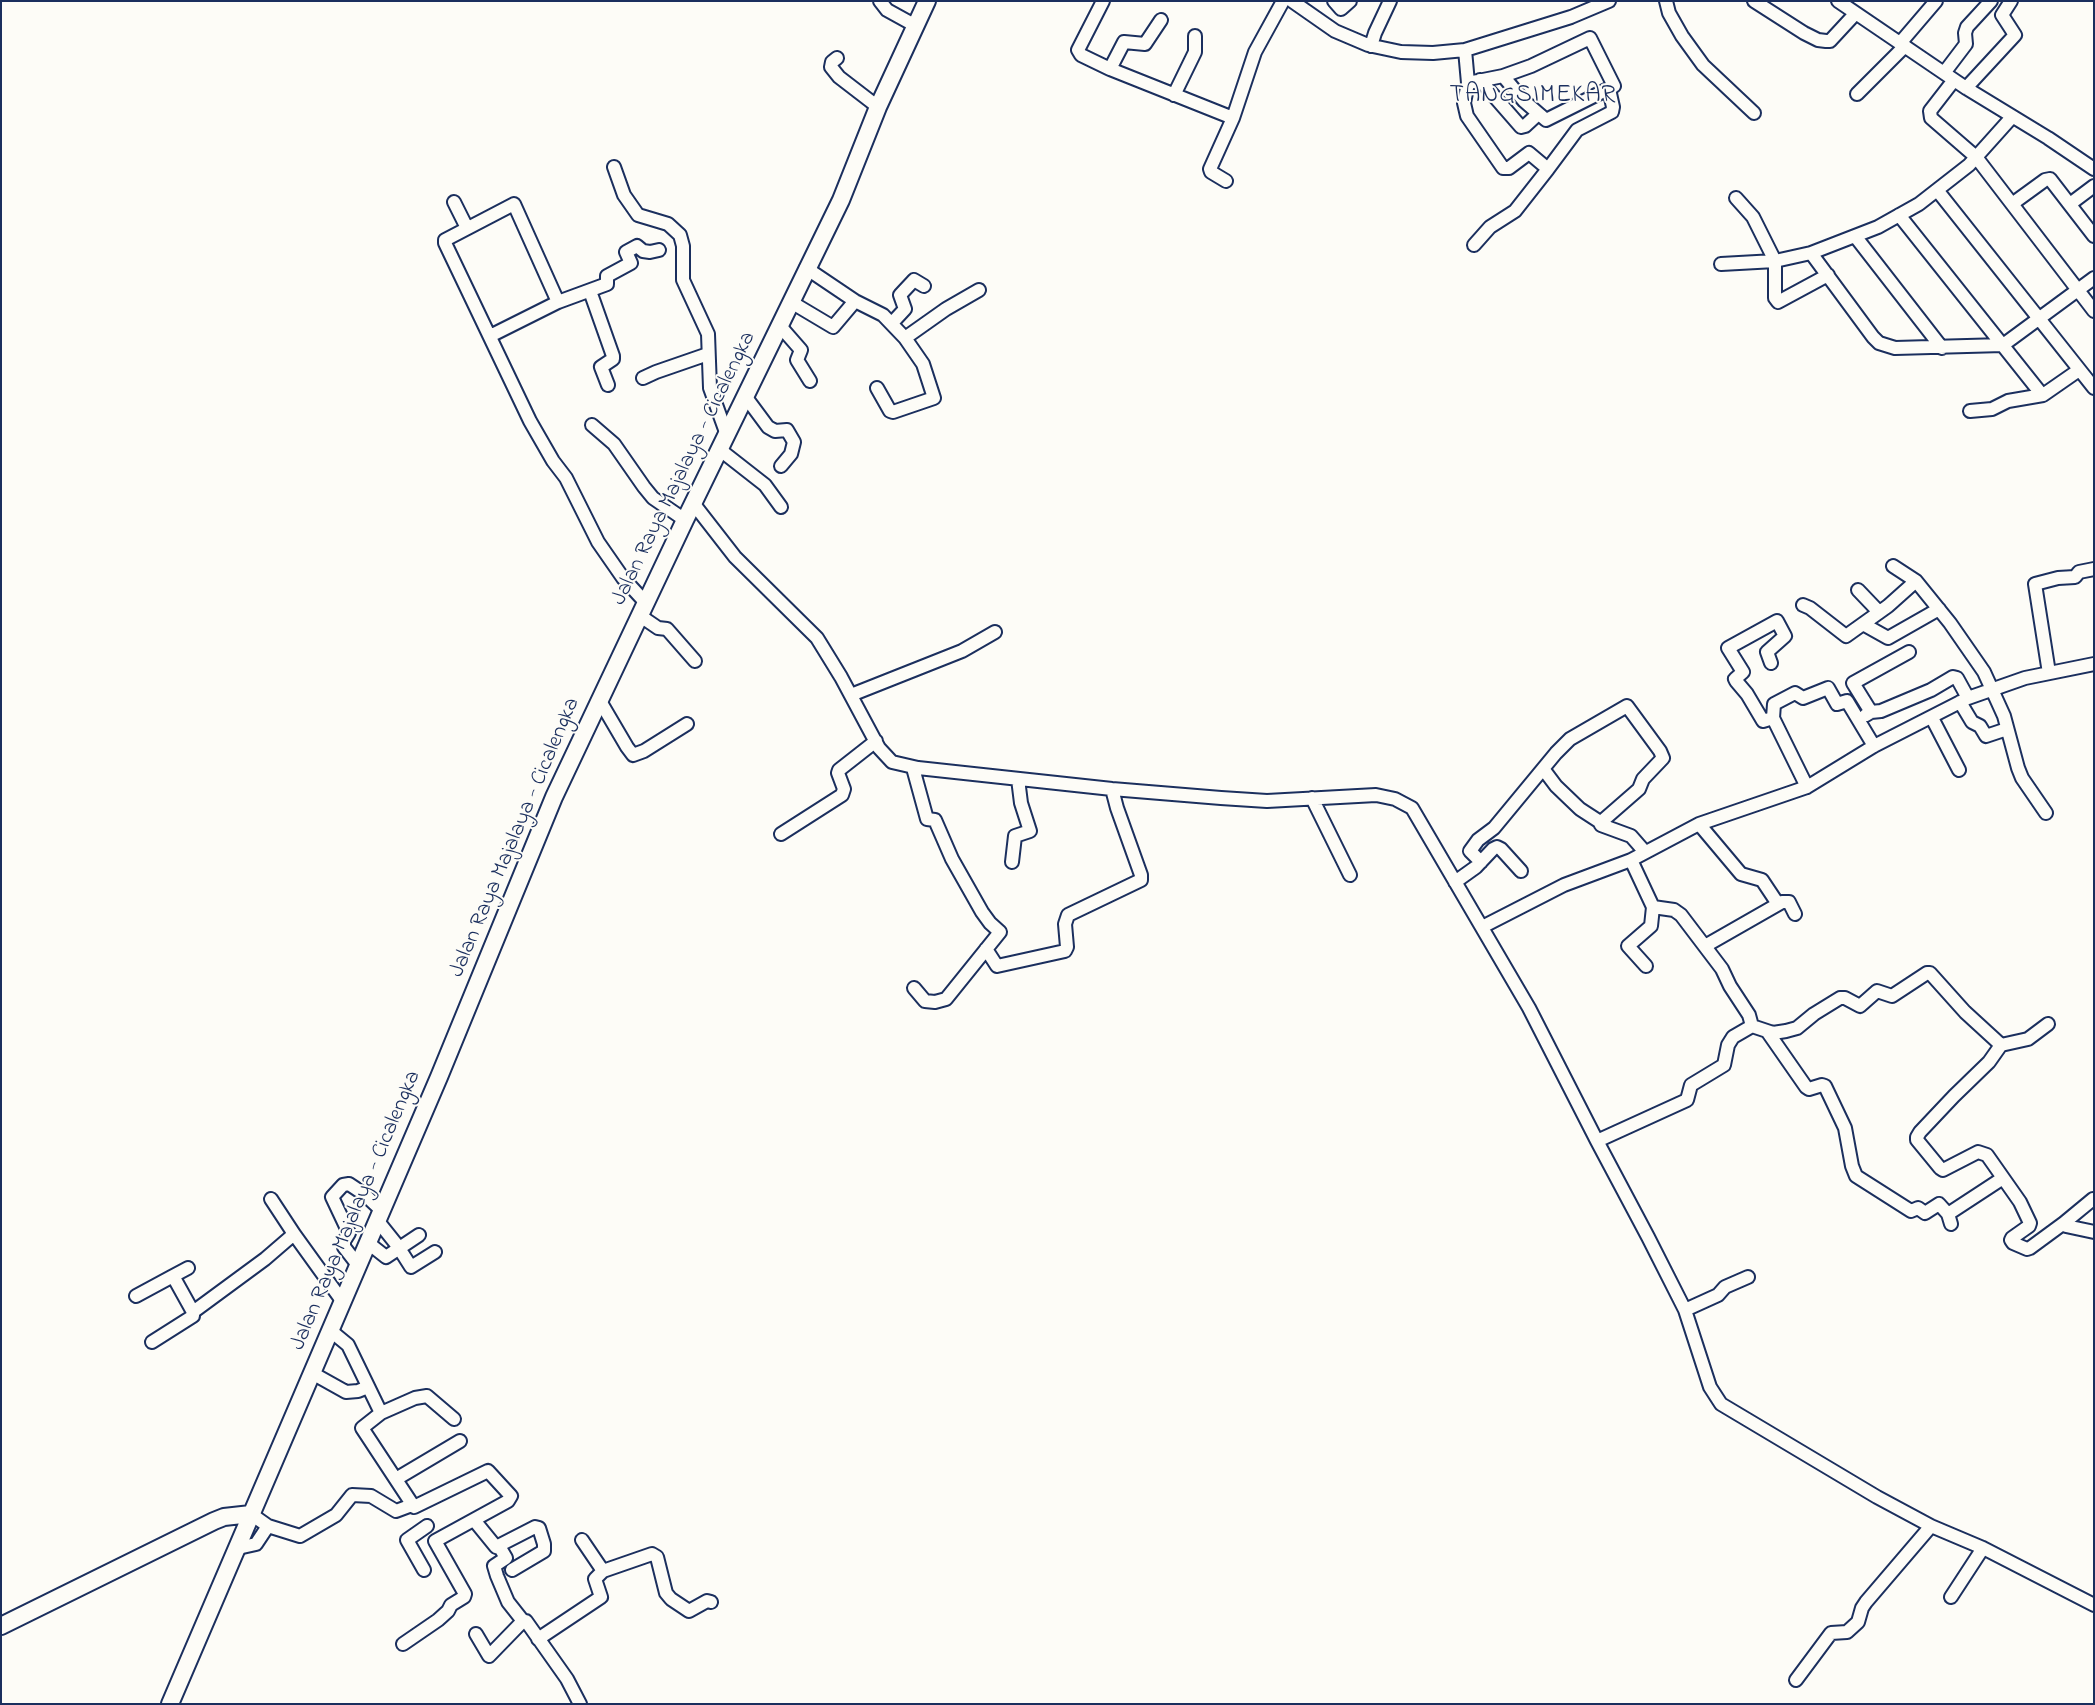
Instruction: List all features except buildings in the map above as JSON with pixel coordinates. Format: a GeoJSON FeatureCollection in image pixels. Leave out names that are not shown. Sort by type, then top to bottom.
{"type":"FeatureCollection","features":[{"type":"Feature","properties":{"kind":"main road","name":"Jalan Raya Majalaya - Cicalengka"},"geometry":{"type":"LineString","coordinates":[[170,1704],[331,1331],[554,797],[642,609],[780,326],[806,268],[841,200],[878,107],[927,1]]}},
{"type":"Feature","properties":{"kind":"main road"},"geometry":{"type":"LineString","coordinates":[[1,1626],[214,1521],[224,1517],[251,1514]]}},
{"type":"Feature","properties":{"kind":"street"},"geometry":{"type":"LineString","coordinates":[[880,1],[887,10],[916,26]]}},
{"type":"Feature","properties":{"kind":"street"},"geometry":{"type":"LineString","coordinates":[[1102,1],[1078,50],[1081,55],[1110,69],[1233,118]]}},
{"type":"Feature","properties":{"kind":"street"},"geometry":{"type":"LineString","coordinates":[[1226,181],[1211,172],[1210,169],[1233,118],[1255,52],[1283,1]]}},
{"type":"Feature","properties":{"kind":"street"},"geometry":{"type":"LineString","coordinates":[[1292,1],[1335,31],[1371,46],[1416,53],[1465,50],[1571,17],[1609,1]]}},
{"type":"Feature","properties":{"kind":"street"},"geometry":{"type":"LineString","coordinates":[[1321,21],[1335,3],[1343,8],[1350,1]]}},
{"type":"Feature","properties":{"kind":"street"},"geometry":{"type":"LineString","coordinates":[[1371,46],[1390,1]]}},
{"type":"Feature","properties":{"kind":"street"},"geometry":{"type":"LineString","coordinates":[[1666,1],[1669,13],[1682,36],[1703,65],[1754,113]]}},
{"type":"Feature","properties":{"kind":"street"},"geometry":{"type":"LineString","coordinates":[[1754,1],[1818,40],[1830,41],[1855,14]]}},
{"type":"Feature","properties":{"kind":"street"},"geometry":{"type":"LineString","coordinates":[[1857,94],[1903,44],[1936,1]]}},
{"type":"Feature","properties":{"kind":"street"},"geometry":{"type":"LineString","coordinates":[[1990,1],[1967,27],[1965,34],[1966,44],[1930,111],[1930,116],[1932,120],[1976,157],[2094,311]]}},
{"type":"Feature","properties":{"kind":"street"},"geometry":{"type":"LineString","coordinates":[[1966,88],[2015,35],[2002,15],[2012,1]]}},
{"type":"Feature","properties":{"kind":"street"},"geometry":{"type":"LineString","coordinates":[[1839,2],[1949,77],[2094,170]]}},
{"type":"Feature","properties":{"kind":"street"},"geometry":{"type":"LineString","coordinates":[[1110,69],[1124,42],[1145,44],[1161,20]]}},
{"type":"Feature","properties":{"kind":"street"},"geometry":{"type":"LineString","coordinates":[[1174,95],[1195,52],[1194,36]]}},
{"type":"Feature","properties":{"kind":"street"},"geometry":{"type":"LineString","coordinates":[[1474,81],[1503,76],[1531,66],[1590,38],[1614,85],[1547,120],[1524,101],[1503,76]]}},
{"type":"Feature","properties":{"kind":"street"},"geometry":{"type":"LineString","coordinates":[[1465,50],[1474,81],[1522,126],[1538,114]]}},
{"type":"Feature","properties":{"kind":"street"},"geometry":{"type":"LineString","coordinates":[[837,58],[832,62],[831,67],[839,78],[878,107]]}},
{"type":"Feature","properties":{"kind":"street"},"geometry":{"type":"LineString","coordinates":[[1474,81],[1464,103],[1468,116],[1503,168],[1509,168],[1529,153],[1548,169]]}},
{"type":"Feature","properties":{"kind":"street"},"geometry":{"type":"LineString","coordinates":[[1474,245],[1490,227],[1515,211],[1577,130],[1585,124],[1612,112],[1613,107],[1609,89]]}},
{"type":"Feature","properties":{"kind":"street"},"geometry":{"type":"LineString","coordinates":[[1721,264],[1775,260],[1811,253],[1878,227],[1919,204],[1937,190],[1976,157],[2012,117]]}},
{"type":"Feature","properties":{"kind":"street"},"geometry":{"type":"LineString","coordinates":[[614,167],[624,195],[638,215],[668,224],[680,235],[683,246],[682,272],[684,287],[708,334],[710,388],[729,430],[781,507]]}},
{"type":"Feature","properties":{"kind":"street"},"geometry":{"type":"LineString","coordinates":[[2012,204],[2047,179],[2053,182],[2094,236]]}},
{"type":"Feature","properties":{"kind":"street"},"geometry":{"type":"LineString","coordinates":[[2070,204],[2094,186]]}},
{"type":"Feature","properties":{"kind":"street"},"geometry":{"type":"LineString","coordinates":[[1937,190],[2094,388]]}},
{"type":"Feature","properties":{"kind":"street"},"geometry":{"type":"LineString","coordinates":[[1736,198],[1753,217],[1775,260],[1775,298],[1778,302],[1828,276]]}},
{"type":"Feature","properties":{"kind":"street"},"geometry":{"type":"LineString","coordinates":[[454,202],[467,228]]}},
{"type":"Feature","properties":{"kind":"street"},"geometry":{"type":"LineString","coordinates":[[558,302],[514,204],[448,238],[445,243],[530,421],[553,461],[566,478],[598,542],[642,609],[658,628],[667,629],[695,661]]}},
{"type":"Feature","properties":{"kind":"street"},"geometry":{"type":"LineString","coordinates":[[1899,215],[2039,391]]}},
{"type":"Feature","properties":{"kind":"street"},"geometry":{"type":"LineString","coordinates":[[1855,236],[1942,348]]}},
{"type":"Feature","properties":{"kind":"street"},"geometry":{"type":"LineString","coordinates":[[490,336],[558,302],[607,284],[607,276],[631,264],[627,252],[638,246],[643,251],[659,250]]}},
{"type":"Feature","properties":{"kind":"street"},"geometry":{"type":"LineString","coordinates":[[1811,253],[1879,343],[1895,348],[2002,346],[2094,278]]}},
{"type":"Feature","properties":{"kind":"street"},"geometry":{"type":"LineString","coordinates":[[806,268],[855,301],[880,313],[892,323],[906,338],[923,364],[934,398],[893,412],[890,411],[876,388]]}},
{"type":"Feature","properties":{"kind":"street"},"geometry":{"type":"LineString","coordinates":[[892,323],[905,309],[900,295],[914,280],[924,286]]}},
{"type":"Feature","properties":{"kind":"street"},"geometry":{"type":"LineString","coordinates":[[906,338],[946,309],[979,290]]}},
{"type":"Feature","properties":{"kind":"street"},"geometry":{"type":"LineString","coordinates":[[590,291],[613,356],[613,359],[601,365],[608,385]]}},
{"type":"Feature","properties":{"kind":"street"},"geometry":{"type":"LineString","coordinates":[[791,302],[833,327],[855,301]]}},
{"type":"Feature","properties":{"kind":"street"},"geometry":{"type":"LineString","coordinates":[[780,326],[800,349],[797,360],[810,381]]}},
{"type":"Feature","properties":{"kind":"street"},"geometry":{"type":"LineString","coordinates":[[643,378],[708,354]]}},
{"type":"Feature","properties":{"kind":"street"},"geometry":{"type":"LineString","coordinates":[[1970,411],[1992,409],[2008,401],[2043,395],[2079,370]]}},
{"type":"Feature","properties":{"kind":"street"},"geometry":{"type":"LineString","coordinates":[[746,396],[768,427],[774,431],[787,430],[793,439],[794,450],[781,466]]}},
{"type":"Feature","properties":{"kind":"street"},"geometry":{"type":"LineString","coordinates":[[592,425],[614,444],[654,498],[685,520]]}},
{"type":"Feature","properties":{"kind":"street"},"geometry":{"type":"LineString","coordinates":[[693,503],[707,518],[735,557],[817,638],[880,748],[892,762],[913,768],[1112,789],[1267,801],[1376,795],[1405,803],[1419,817],[1529,1008],[1685,1310],[1710,1387],[1721,1404],[1877,1497],[1931,1526],[1983,1548],[2093,1603]]}},
{"type":"Feature","properties":{"kind":"street"},"geometry":{"type":"LineString","coordinates":[[1893,566],[1916,581],[1939,609],[1984,672],[2007,729],[2022,778],[2046,813]]}},
{"type":"Feature","properties":{"kind":"street"},"geometry":{"type":"LineString","coordinates":[[2048,674],[2035,584],[2058,578],[2075,577],[2079,572],[2094,569]]}},
{"type":"Feature","properties":{"kind":"street"},"geometry":{"type":"LineString","coordinates":[[1803,605],[1810,608],[1845,636],[1879,612],[1916,581]]}},
{"type":"Feature","properties":{"kind":"street"},"geometry":{"type":"LineString","coordinates":[[1858,590],[1879,612]]}},
{"type":"Feature","properties":{"kind":"street"},"geometry":{"type":"LineString","coordinates":[[1863,624],[1888,638],[1939,609]]}},
{"type":"Feature","properties":{"kind":"street"},"geometry":{"type":"LineString","coordinates":[[1770,663],[1767,652],[1785,636],[1777,621],[1728,648],[1743,672],[1735,678],[1736,681],[1747,694],[1762,720],[1773,718]]}},
{"type":"Feature","properties":{"kind":"street"},"geometry":{"type":"LineString","coordinates":[[851,695],[962,651],[995,632]]}},
{"type":"Feature","properties":{"kind":"street"},"geometry":{"type":"LineString","coordinates":[[1871,712],[1853,683],[1909,652]]}},
{"type":"Feature","properties":{"kind":"street"},"geometry":{"type":"LineString","coordinates":[[1482,927],[1564,885],[1631,860],[1699,824],[1755,803],[1807,787],[1874,746],[1964,700],[2025,678],[2094,664]]}},
{"type":"Feature","properties":{"kind":"street"},"geometry":{"type":"LineString","coordinates":[[1857,721],[1871,712],[1881,712],[1932,690],[1954,677],[1972,722],[1980,726],[1986,736],[2007,729]]}},
{"type":"Feature","properties":{"kind":"street"},"geometry":{"type":"LineString","coordinates":[[1807,787],[1773,718],[1774,704],[1795,693],[1804,698],[1828,688],[1837,704],[1847,701],[1857,721],[1874,746]]}},
{"type":"Feature","properties":{"kind":"street"},"geometry":{"type":"LineString","coordinates":[[600,701],[633,755],[644,751],[687,724]]}},
{"type":"Feature","properties":{"kind":"street"},"geometry":{"type":"LineString","coordinates":[[1481,862],[1470,851],[1478,840],[1494,828],[1570,739],[1622,708],[1629,707],[1663,758],[1643,779],[1639,789],[1600,822]]}},
{"type":"Feature","properties":{"kind":"street"},"geometry":{"type":"LineString","coordinates":[[1932,718],[1959,770]]}},
{"type":"Feature","properties":{"kind":"street"},"geometry":{"type":"LineString","coordinates":[[780,834],[842,795],[844,791],[838,774],[839,770],[876,741]]}},
{"type":"Feature","properties":{"kind":"street"},"geometry":{"type":"LineString","coordinates":[[913,768],[926,820],[935,820],[952,859],[982,912],[1000,932],[946,999],[935,1002],[925,1001],[914,988]]}},
{"type":"Feature","properties":{"kind":"street"},"geometry":{"type":"LineString","coordinates":[[1544,770],[1556,786],[1580,809],[1600,822],[1601,825],[1631,836],[1645,852]]}},
{"type":"Feature","properties":{"kind":"street"},"geometry":{"type":"LineString","coordinates":[[1012,862],[1014,836],[1030,831],[1020,803],[1018,779]]}},
{"type":"Feature","properties":{"kind":"street"},"geometry":{"type":"LineString","coordinates":[[986,949],[997,966],[1065,951],[1067,947],[1065,924],[1068,915],[1141,880],[1142,875],[1116,808],[1112,789]]}},
{"type":"Feature","properties":{"kind":"street"},"geometry":{"type":"LineString","coordinates":[[1312,798],[1350,875]]}},
{"type":"Feature","properties":{"kind":"street"},"geometry":{"type":"LineString","coordinates":[[1699,824],[1741,874],[1762,880],[1778,904]]}},
{"type":"Feature","properties":{"kind":"street"},"geometry":{"type":"LineString","coordinates":[[1455,882],[1476,867],[1492,849],[1497,847],[1521,871]]}},
{"type":"Feature","properties":{"kind":"street"},"geometry":{"type":"LineString","coordinates":[[1631,860],[1653,907],[1652,926],[1628,946],[1646,966]]}},
{"type":"Feature","properties":{"kind":"street"},"geometry":{"type":"LineString","coordinates":[[1705,946],[1778,904],[1787,901],[1795,914]]}},
{"type":"Feature","properties":{"kind":"street"},"geometry":{"type":"LineString","coordinates":[[1653,907],[1678,912],[1722,969],[1730,986],[1749,1015],[1752,1026]]}},
{"type":"Feature","properties":{"kind":"street"},"geometry":{"type":"LineString","coordinates":[[1597,1142],[1687,1100],[1691,1085],[1724,1065],[1728,1045],[1733,1036],[1752,1026],[1780,1033],[1797,1028],[1814,1014],[1840,998],[1845,998],[1860,1006],[1877,991],[1892,996],[1929,972],[1965,1012],[2001,1045]]}},
{"type":"Feature","properties":{"kind":"street"},"geometry":{"type":"LineString","coordinates":[[2048,1024],[2028,1039],[2001,1045],[1989,1062],[1954,1096],[1917,1138],[1942,1169],[1948,1168],[1975,1153],[1981,1152],[1986,1154],[2020,1202],[2030,1223],[2029,1226],[2011,1239],[2013,1243],[2025,1248],[2030,1248],[2093,1199]]}},
{"type":"Feature","properties":{"kind":"street"},"geometry":{"type":"LineString","coordinates":[[1767,1031],[1806,1087],[1809,1089],[1822,1085],[1825,1086],[1845,1128],[1852,1166],[1856,1176],[1911,1211],[1918,1208],[1925,1213],[1940,1204],[1949,1219],[2003,1178]]}},
{"type":"Feature","properties":{"kind":"street"},"geometry":{"type":"LineString","coordinates":[[358,1265],[344,1247],[344,1241],[349,1233],[332,1197],[343,1185],[349,1184],[364,1194],[411,1267],[435,1252]]}},
{"type":"Feature","properties":{"kind":"street"},"geometry":{"type":"LineString","coordinates":[[271,1199],[343,1302]]}},
{"type":"Feature","properties":{"kind":"street"},"geometry":{"type":"LineString","coordinates":[[2064,1223],[2066,1226],[2078,1227],[2081,1230],[2094,1232]]}},
{"type":"Feature","properties":{"kind":"street"},"geometry":{"type":"LineString","coordinates":[[152,1342],[193,1316],[193,1312],[265,1259],[294,1234]]}},
{"type":"Feature","properties":{"kind":"street"},"geometry":{"type":"LineString","coordinates":[[367,1242],[386,1257],[419,1235]]}},
{"type":"Feature","properties":{"kind":"street"},"geometry":{"type":"LineString","coordinates":[[136,1296],[188,1268]]}},
{"type":"Feature","properties":{"kind":"street"},"geometry":{"type":"LineString","coordinates":[[173,1276],[193,1312]]}},
{"type":"Feature","properties":{"kind":"street"},"geometry":{"type":"LineString","coordinates":[[1685,1310],[1718,1295],[1726,1287],[1748,1277]]}},
{"type":"Feature","properties":{"kind":"street"},"geometry":{"type":"LineString","coordinates":[[331,1331],[345,1341],[381,1413]]}},
{"type":"Feature","properties":{"kind":"street"},"geometry":{"type":"LineString","coordinates":[[312,1373],[346,1392],[358,1391],[368,1387]]}},
{"type":"Feature","properties":{"kind":"street"},"geometry":{"type":"LineString","coordinates":[[403,1644],[438,1620],[448,1611],[451,1605],[464,1597],[465,1594],[426,1526],[362,1428],[381,1413],[415,1398],[427,1396],[454,1419]]}},
{"type":"Feature","properties":{"kind":"street"},"geometry":{"type":"LineString","coordinates":[[396,1479],[460,1441]]}},
{"type":"Feature","properties":{"kind":"street"},"geometry":{"type":"LineString","coordinates":[[251,1514],[268,1526],[294,1535],[336,1516],[352,1496],[371,1496],[396,1512],[488,1471],[511,1496],[508,1501],[435,1541]]}},
{"type":"Feature","properties":{"kind":"street"},"geometry":{"type":"LineString","coordinates":[[474,1520],[494,1546],[499,1546],[535,1527],[540,1530],[544,1551],[512,1570]]}},
{"type":"Feature","properties":{"kind":"street"},"geometry":{"type":"LineString","coordinates":[[238,1548],[256,1544],[263,1537],[268,1526]]}},
{"type":"Feature","properties":{"kind":"street"},"geometry":{"type":"LineString","coordinates":[[424,1570],[407,1540],[426,1526]]}},
{"type":"Feature","properties":{"kind":"street"},"geometry":{"type":"LineString","coordinates":[[1796,1680],[1832,1633],[1847,1632],[1858,1622],[1866,1602],[1931,1526]]}},
{"type":"Feature","properties":{"kind":"street"},"geometry":{"type":"LineString","coordinates":[[582,1540],[603,1571]]}},
{"type":"Feature","properties":{"kind":"street"},"geometry":{"type":"LineString","coordinates":[[499,1546],[506,1558],[494,1566],[508,1602],[523,1621],[526,1621],[567,1679],[580,1704]]}},
{"type":"Feature","properties":{"kind":"street"},"geometry":{"type":"LineString","coordinates":[[1951,1597],[1983,1548]]}},
{"type":"Feature","properties":{"kind":"street"},"geometry":{"type":"LineString","coordinates":[[538,1639],[600,1597],[595,1579],[603,1571],[654,1554],[657,1558],[666,1593],[671,1600],[689,1612],[708,1601],[711,1602]]}},
{"type":"Feature","properties":{"kind":"street"},"geometry":{"type":"LineString","coordinates":[[476,1634],[489,1656],[523,1621]]}},
{"type":"Feature","properties":{"kind":"district","name":"TANGSIMEKAR"},"geometry":{"type":"Point","coordinates":[1533,97]}}]}
